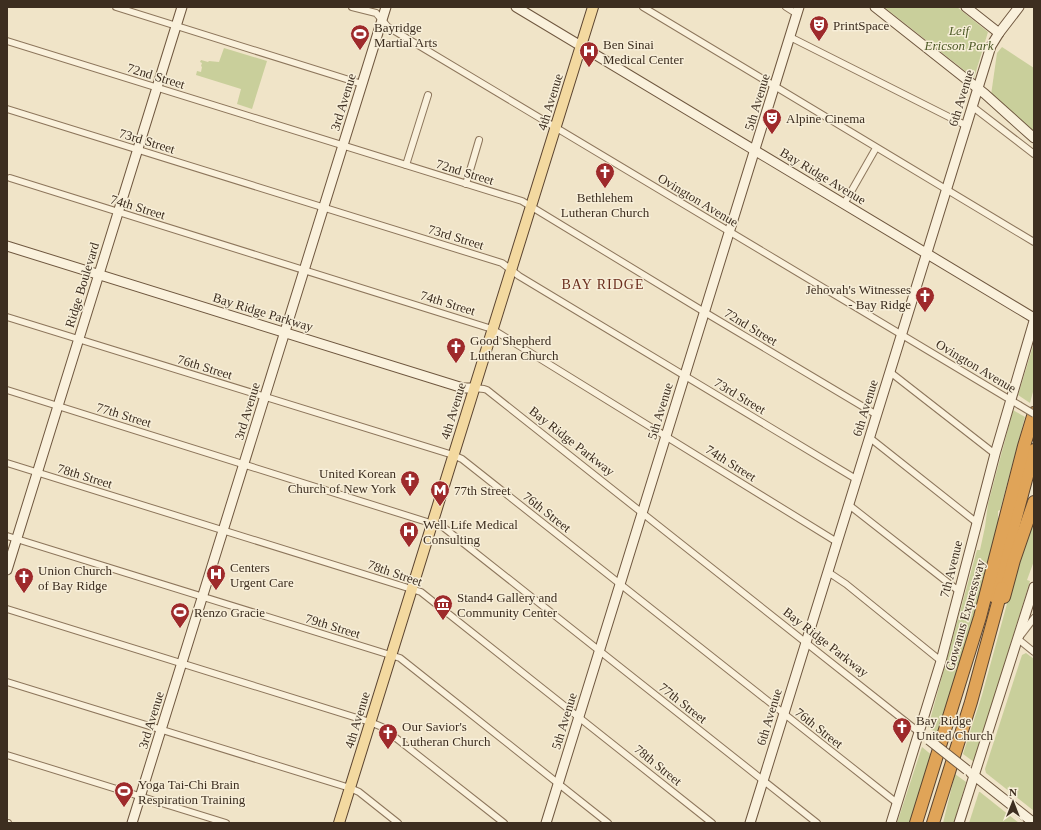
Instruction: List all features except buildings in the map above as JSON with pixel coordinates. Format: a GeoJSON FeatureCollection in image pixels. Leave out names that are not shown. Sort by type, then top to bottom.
{"type":"FeatureCollection","features":[{"type":"Feature","properties":{"kind":"highway","name":"Gowanus Expressway"},"geometry":{"type":"LineString","coordinates":[[916,823],[978,624],[1024,446],[1034,413]]}},
{"type":"Feature","properties":{"kind":"highway"},"geometry":{"type":"LineString","coordinates":[[924,823],[1003,565],[1034,450]]}},
{"type":"Feature","properties":{"kind":"highway"},"geometry":{"type":"LineString","coordinates":[[1031,500],[1034,465]]}},
{"type":"Feature","properties":{"kind":"highway"},"geometry":{"type":"LineString","coordinates":[[932,823],[971,702],[984,669],[1031,500],[1034,477]]}},
{"type":"Feature","properties":{"kind":"main road","name":"4th Avenue"},"geometry":{"type":"LineString","coordinates":[[339,823],[592,7]]}},
{"type":"Feature","properties":{"kind":"street"},"geometry":{"type":"LineString","coordinates":[[116,7],[362,84]]}},
{"type":"Feature","properties":{"kind":"street","name":"Ridge Boulevard"},"geometry":{"type":"LineString","coordinates":[[7,570],[182,7]]}},
{"type":"Feature","properties":{"kind":"street","name":"Ovington Avenue"},"geometry":{"type":"LineString","coordinates":[[352,7],[376,13],[388,27],[1034,413]]}},
{"type":"Feature","properties":{"kind":"street","name":"3rd Avenue"},"geometry":{"type":"LineString","coordinates":[[132,823],[386,7]]}},
{"type":"Feature","properties":{"kind":"street","name":"Bay Ridge Avenue"},"geometry":{"type":"LineString","coordinates":[[516,7],[1034,319]]}},
{"type":"Feature","properties":{"kind":"street"},"geometry":{"type":"LineString","coordinates":[[643,7],[1034,242]]}},
{"type":"Feature","properties":{"kind":"street"},"geometry":{"type":"LineString","coordinates":[[786,7],[798,10]]}},
{"type":"Feature","properties":{"kind":"street"},"geometry":{"type":"LineString","coordinates":[[875,7],[978,89],[1034,138]]}},
{"type":"Feature","properties":{"kind":"street"},"geometry":{"type":"LineString","coordinates":[[966,7],[999,33]]}},
{"type":"Feature","properties":{"kind":"street","name":"6th Avenue"},"geometry":{"type":"LineString","coordinates":[[750,823],[991,46],[1019,7]]}},
{"type":"Feature","properties":{"kind":"street","name":"5th Avenue"},"geometry":{"type":"LineString","coordinates":[[546,823],[798,10]]}},
{"type":"Feature","properties":{"kind":"street"},"geometry":{"type":"LineString","coordinates":[[790,37],[966,126]]}},
{"type":"Feature","properties":{"kind":"street","name":"72nd Street"},"geometry":{"type":"LineString","coordinates":[[7,41],[522,201],[877,415]]}},
{"type":"Feature","properties":{"kind":"street"},"geometry":{"type":"LineString","coordinates":[[406,166],[428,95]]}},
{"type":"Feature","properties":{"kind":"street"},"geometry":{"type":"LineString","coordinates":[[973,107],[1034,154]]}},
{"type":"Feature","properties":{"kind":"street","name":"73rd Street"},"geometry":{"type":"LineString","coordinates":[[7,109],[502,263],[519,276],[856,479]]}},
{"type":"Feature","properties":{"kind":"street"},"geometry":{"type":"LineString","coordinates":[[466,184],[479,140]]}},
{"type":"Feature","properties":{"kind":"street"},"geometry":{"type":"LineString","coordinates":[[844,204],[876,148]]}},
{"type":"Feature","properties":{"kind":"street","name":"74th Street"},"geometry":{"type":"LineString","coordinates":[[10,178],[492,329],[837,542]]}},
{"type":"Feature","properties":{"kind":"street","name":"Bay Ridge Parkway"},"geometry":{"type":"LineString","coordinates":[[7,246],[463,388],[487,390],[1034,823]]}},
{"type":"Feature","properties":{"kind":"street","name":"76th Street"},"geometry":{"type":"LineString","coordinates":[[7,317],[462,459],[897,803]]}},
{"type":"Feature","properties":{"kind":"street","name":"7th Avenue"},"geometry":{"type":"LineString","coordinates":[[891,823],[941,661],[960,592],[976,522],[994,454],[1034,319]]}},
{"type":"Feature","properties":{"kind":"street"},"geometry":{"type":"LineString","coordinates":[[890,372],[994,454]]}},
{"type":"Feature","properties":{"kind":"street","name":"77th Street"},"geometry":{"type":"LineString","coordinates":[[7,390],[443,527],[817,823]]}},
{"type":"Feature","properties":{"kind":"street"},"geometry":{"type":"LineString","coordinates":[[870,438],[976,522]]}},
{"type":"Feature","properties":{"kind":"street","name":"78th Street"},"geometry":{"type":"LineString","coordinates":[[7,463],[421,592],[712,823]]}},
{"type":"Feature","properties":{"kind":"street"},"geometry":{"type":"LineString","coordinates":[[849,505],[960,592]]}},
{"type":"Feature","properties":{"kind":"street","name":"79th Street"},"geometry":{"type":"LineString","coordinates":[[7,536],[400,658],[608,823]]}},
{"type":"Feature","properties":{"kind":"street"},"geometry":{"type":"LineString","coordinates":[[828,572],[846,584],[941,661]]}},
{"type":"Feature","properties":{"kind":"street"},"geometry":{"type":"LineString","coordinates":[[959,823],[1034,586]]}},
{"type":"Feature","properties":{"kind":"street"},"geometry":{"type":"LineString","coordinates":[[7,609],[382,727],[504,823]]}},
{"type":"Feature","properties":{"kind":"street"},"geometry":{"type":"LineString","coordinates":[[1018,639],[1034,618]]}},
{"type":"Feature","properties":{"kind":"street"},"geometry":{"type":"LineString","coordinates":[[1018,639],[1034,652]]}},
{"type":"Feature","properties":{"kind":"street"},"geometry":{"type":"LineString","coordinates":[[7,682],[350,788],[359,792],[398,823]]}},
{"type":"Feature","properties":{"kind":"street"},"geometry":{"type":"LineString","coordinates":[[7,755],[226,823]]}},
{"type":"Feature","properties":{"kind":"green space","name":"Leif Ericson Park"},"geometry":{"type":"Polygon","coordinates":[[[884,7],[957,7],[988,32],[974,78],[884,7]]]}},
{"type":"Feature","properties":{"kind":"green space","name":"Leif Ericson Park"},"geometry":{"type":"Polygon","coordinates":[[[1002,47],[1034,68],[1034,132],[991,95],[997,53],[1002,47]]]}},
{"type":"Feature","properties":{"kind":"green space"},"geometry":{"type":"Polygon","coordinates":[[[224,48],[267,61],[252,109],[237,104],[241,89],[196,75],[197,71],[201,72],[201,60],[208,62],[219,62],[224,48]]]}},
{"type":"Feature","properties":{"kind":"green space"},"geometry":{"type":"Polygon","coordinates":[[[1034,343],[1034,388],[1030,403],[1018,395],[1034,343]]]}},
{"type":"Feature","properties":{"kind":"green space"},"geometry":{"type":"Polygon","coordinates":[[[1013,410],[1025,417],[1000,510],[998,511],[998,522],[986,575],[951,696],[949,696],[949,705],[940,736],[928,727],[977,550],[980,550],[988,504],[1013,410]]]}},
{"type":"Feature","properties":{"kind":"green space"},"geometry":{"type":"Polygon","coordinates":[[[1034,517],[1034,561],[1027,580],[1030,581],[974,762],[963,754],[982,695],[1008,600],[1009,589],[1034,517]]]}},
{"type":"Feature","properties":{"kind":"green space"},"geometry":{"type":"Polygon","coordinates":[[[1026,653],[1034,659],[1034,811],[986,773],[985,769],[1022,655],[1026,653]]]}},
{"type":"Feature","properties":{"kind":"green space"},"geometry":{"type":"Polygon","coordinates":[[[922,747],[934,757],[910,823],[897,823],[922,747]]]}},
{"type":"Feature","properties":{"kind":"green space"},"geometry":{"type":"Polygon","coordinates":[[[955,774],[966,782],[954,823],[943,823],[955,774]]]}},
{"type":"Feature","properties":{"kind":"green space"},"geometry":{"type":"Polygon","coordinates":[[[980,792],[1019,823],[969,823],[980,792]]]}},
{"type":"Feature","properties":{"kind":"place","name":"PrintSpace"},"geometry":{"type":"Point","coordinates":[819,42]}},
{"type":"Feature","properties":{"kind":"place","name":"Bayridge Martial Arts"},"geometry":{"type":"Point","coordinates":[360,51]}},
{"type":"Feature","properties":{"kind":"place","name":"Ben Sinai Medical Center"},"geometry":{"type":"Point","coordinates":[589,68]}},
{"type":"Feature","properties":{"kind":"place","name":"Alpine Cinema"},"geometry":{"type":"Point","coordinates":[772,135]}},
{"type":"Feature","properties":{"kind":"place","name":"Bethlehem Lutheran Church"},"geometry":{"type":"Point","coordinates":[605,189]}},
{"type":"Feature","properties":{"kind":"place","name":"Jehovah's Witnesses - Bay Ridge"},"geometry":{"type":"Point","coordinates":[925,313]}},
{"type":"Feature","properties":{"kind":"place","name":"Good Shepherd Lutheran Church"},"geometry":{"type":"Point","coordinates":[456,364]}},
{"type":"Feature","properties":{"kind":"place","name":"United Korean Church of New York"},"geometry":{"type":"Point","coordinates":[410,497]}},
{"type":"Feature","properties":{"kind":"place","name":"77th Street"},"geometry":{"type":"Point","coordinates":[440,507]}},
{"type":"Feature","properties":{"kind":"place","name":"Well Life Medical Consulting"},"geometry":{"type":"Point","coordinates":[409,548]}},
{"type":"Feature","properties":{"kind":"place","name":"Centers Urgent Care"},"geometry":{"type":"Point","coordinates":[216,591]}},
{"type":"Feature","properties":{"kind":"place","name":"Union Church of Bay Ridge"},"geometry":{"type":"Point","coordinates":[24,594]}},
{"type":"Feature","properties":{"kind":"place","name":"Stand4 Gallery and Community Center"},"geometry":{"type":"Point","coordinates":[443,621]}},
{"type":"Feature","properties":{"kind":"place","name":"Renzo Gracie"},"geometry":{"type":"Point","coordinates":[180,629]}},
{"type":"Feature","properties":{"kind":"place","name":"Bay Ridge United Church"},"geometry":{"type":"Point","coordinates":[902,744]}},
{"type":"Feature","properties":{"kind":"place","name":"Our Savior's Lutheran Church"},"geometry":{"type":"Point","coordinates":[388,750]}},
{"type":"Feature","properties":{"kind":"place","name":"Yoga Tai-Chi Brain Respiration Training"},"geometry":{"type":"Point","coordinates":[124,808]}},
{"type":"Feature","properties":{"kind":"district","name":"BAY RIDGE"},"geometry":{"type":"Point","coordinates":[603,284]}}]}
